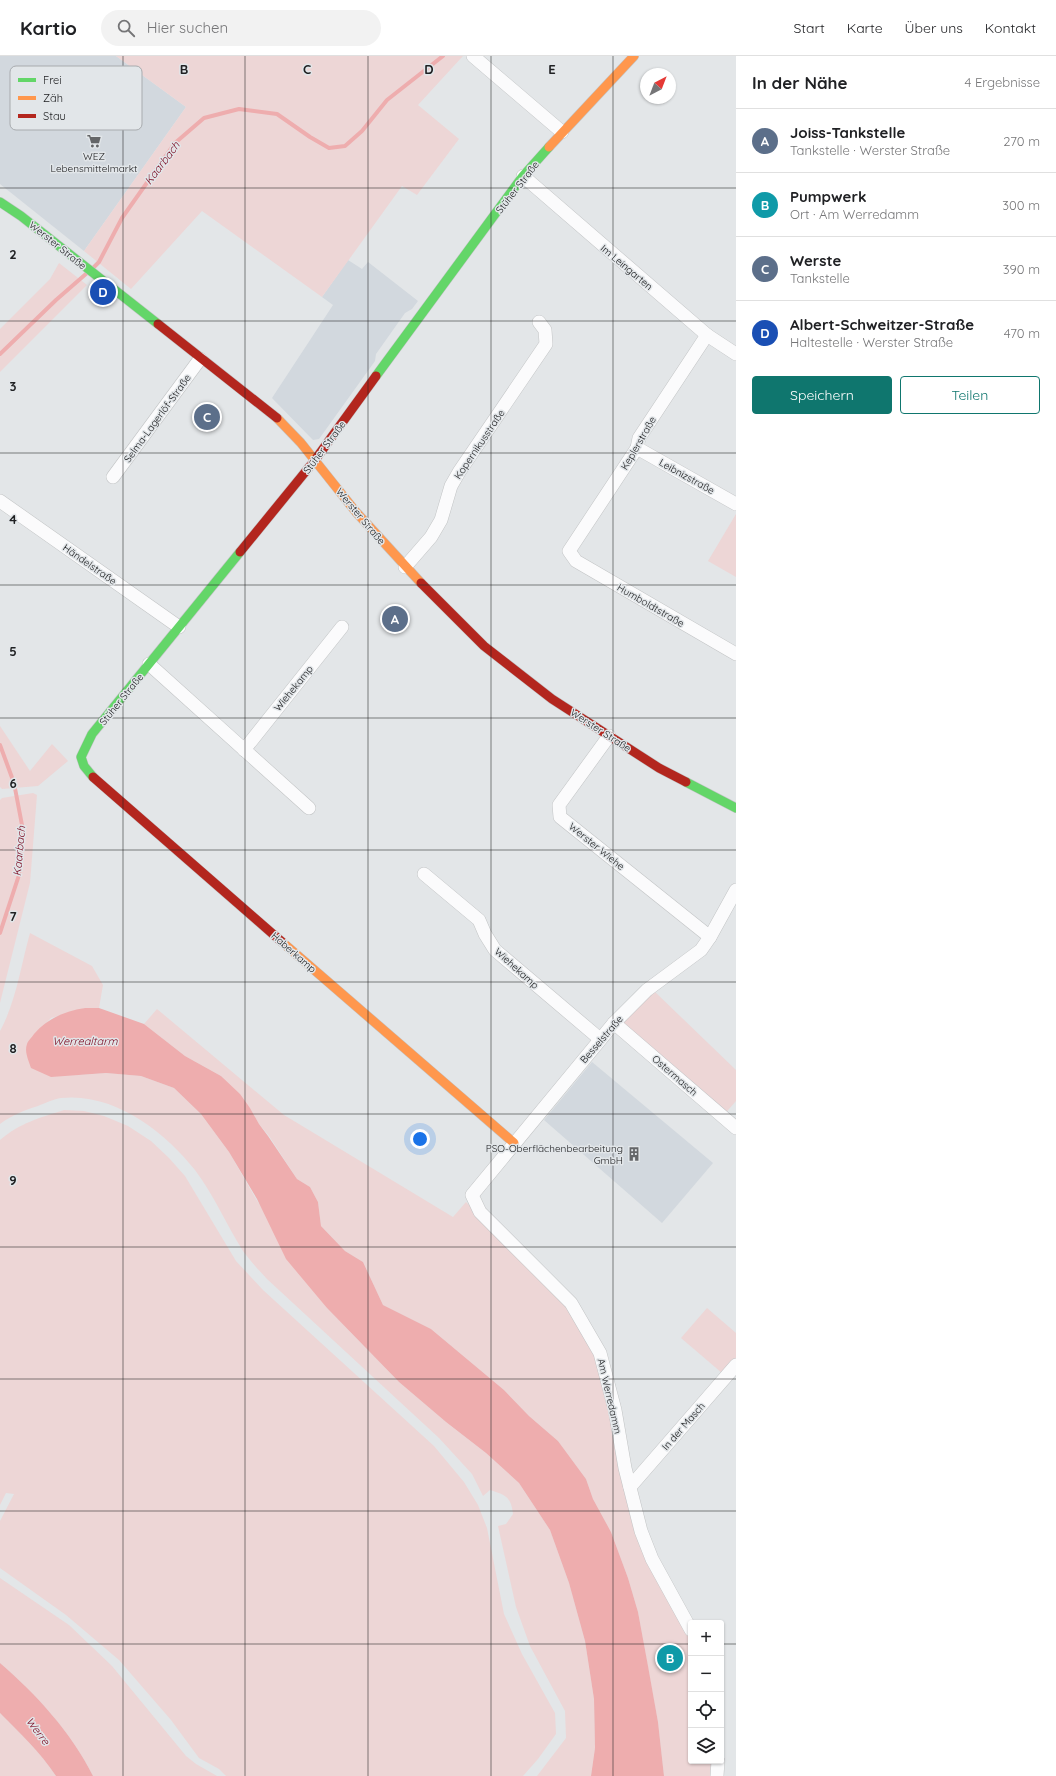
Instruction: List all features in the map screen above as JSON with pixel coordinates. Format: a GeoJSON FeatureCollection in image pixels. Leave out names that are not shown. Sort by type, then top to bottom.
{"type":"FeatureCollection","features":[{"type":"Feature","properties":{"kind":"street"},"geometry":{"type":"LineString","coordinates":[[473,56],[562,132]]}},
{"type":"Feature","properties":{"kind":"street","name":"Stüher Straße"},"geometry":{"type":"LineString","coordinates":[[81,757],[92,734],[314,460],[523,176],[562,132],[634,56]]}},
{"type":"Feature","properties":{"kind":"street","name":"Im Leingarten"},"geometry":{"type":"LineString","coordinates":[[523,176],[707,335],[736,354]]}},
{"type":"Feature","properties":{"kind":"street","name":"Werster Straße"},"geometry":{"type":"LineString","coordinates":[[0,202],[21,216],[274,416],[314,460],[356,512],[406,567],[484,646],[546,695],[609,736],[659,768],[736,808]]}},
{"type":"Feature","properties":{"kind":"street","name":"Kopernikusstraße"},"geometry":{"type":"LineString","coordinates":[[406,567],[431,537],[442,520],[451,486],[459,472],[546,344],[545,330],[539,322]]}},
{"type":"Feature","properties":{"kind":"street","name":"Keplerstraße"},"geometry":{"type":"LineString","coordinates":[[569,551],[638,448],[639,438],[707,335]]}},
{"type":"Feature","properties":{"kind":"street","name":"Selma-Lagerlöf-Straße"},"geometry":{"type":"LineString","coordinates":[[113,477],[200,359]]}},
{"type":"Feature","properties":{"kind":"street","name":"Leibnizstraße"},"geometry":{"type":"LineString","coordinates":[[638,448],[736,504]]}},
{"type":"Feature","properties":{"kind":"street","name":"Händelstraße"},"geometry":{"type":"LineString","coordinates":[[0,501],[179,627]]}},
{"type":"Feature","properties":{"kind":"street","name":"Humboldtstraße"},"geometry":{"type":"LineString","coordinates":[[569,551],[576,561],[736,654]]}},
{"type":"Feature","properties":{"kind":"street","name":"Wiehekamp"},"geometry":{"type":"LineString","coordinates":[[244,750],[342,627]]}},
{"type":"Feature","properties":{"kind":"street"},"geometry":{"type":"LineString","coordinates":[[150,664],[309,808]]}},
{"type":"Feature","properties":{"kind":"street","name":"Werster Wiehe"},"geometry":{"type":"LineString","coordinates":[[609,736],[559,805],[560,817],[710,937]]}},
{"type":"Feature","properties":{"kind":"street","name":"Haberkamp"},"geometry":{"type":"LineString","coordinates":[[81,757],[84,766],[96,780],[514,1143]]}},
{"type":"Feature","properties":{"kind":"street","name":"Wiehekamp"},"geometry":{"type":"LineString","coordinates":[[424,874],[479,920],[485,934],[495,950],[600,1039]]}},
{"type":"Feature","properties":{"kind":"street","name":"Besselstraße"},"geometry":{"type":"LineString","coordinates":[[472,1195],[614,1023],[647,990],[701,950],[710,937],[736,890]]}},
{"type":"Feature","properties":{"kind":"street","name":"Ostermasch"},"geometry":{"type":"LineString","coordinates":[[614,1023],[736,1128]]}},
{"type":"Feature","properties":{"kind":"street","name":"Am Werredamm"},"geometry":{"type":"LineString","coordinates":[[472,1195],[480,1212],[571,1303],[600,1353],[615,1410],[630,1486],[641,1531],[652,1559],[688,1625]]}},
{"type":"Feature","properties":{"kind":"street","name":"In der Masch"},"geometry":{"type":"LineString","coordinates":[[630,1486],[736,1365]]}},
{"type":"Feature","properties":{"kind":"street"},"geometry":{"type":"LineString","coordinates":[[717,1776],[718,1764]]}},
{"type":"Feature","properties":{"kind":"shaded area"},"geometry":{"type":"Polygon","coordinates":[[[0,56],[116,56],[130,66],[10,66],[10,130],[142,130],[142,75],[186,107],[84,251],[0,184],[0,56]]]}},
{"type":"Feature","properties":{"kind":"shaded area"},"geometry":{"type":"Polygon","coordinates":[[[116,56],[463,56],[418,105],[459,139],[417,195],[402,186],[322,297],[202,211],[131,289],[84,251],[186,107],[142,75],[142,66],[130,66],[116,56]]]}},
{"type":"Feature","properties":{"kind":"shaded area"},"geometry":{"type":"Polygon","coordinates":[[[348,260],[362,269],[368,262],[418,301],[412,309],[405,313],[376,354],[375,361],[319,439],[313,440],[272,398],[333,305],[322,297],[348,260]]]}},
{"type":"Feature","properties":{"kind":"shaded area"},"geometry":{"type":"Polygon","coordinates":[[[59,263],[87,285],[0,372],[0,329],[50,279],[59,263]]]}},
{"type":"Feature","properties":{"kind":"shaded area"},"geometry":{"type":"Polygon","coordinates":[[[736,514],[736,577],[708,561],[736,514]]]}},
{"type":"Feature","properties":{"kind":"shaded area"},"geometry":{"type":"Polygon","coordinates":[[[0,726],[30,771],[52,744],[68,761],[38,786],[2,789],[0,787],[0,726]]]}},
{"type":"Feature","properties":{"kind":"shaded area"},"geometry":{"type":"Polygon","coordinates":[[[33,793],[37,795],[30,883],[0,1003],[0,800],[2,798],[33,793]]]}},
{"type":"Feature","properties":{"kind":"shaded area"},"geometry":{"type":"Polygon","coordinates":[[[30,933],[92,966],[103,985],[99,1008],[85,1008],[51,1018],[27,1044],[79,1075],[106,1073],[141,1076],[174,1088],[201,1114],[229,1152],[256,1199],[327,1308],[399,1382],[446,1422],[486,1453],[519,1483],[550,1530],[569,1583],[585,1641],[594,1699],[595,1748],[591,1776],[537,1776],[566,1738],[565,1711],[530,1646],[516,1607],[498,1526],[506,1524],[513,1514],[509,1500],[504,1495],[490,1490],[483,1496],[472,1474],[439,1438],[267,1279],[243,1251],[195,1170],[169,1142],[153,1129],[119,1108],[100,1101],[81,1098],[61,1098],[52,1100],[19,1113],[0,1124],[0,1031],[6,1020],[14,996],[30,933]]]}},
{"type":"Feature","properties":{"kind":"shaded area"},"geometry":{"type":"Polygon","coordinates":[[[654,991],[736,1070],[736,1101],[722,1117],[618,1028],[654,991]]]}},
{"type":"Feature","properties":{"kind":"shaded area"},"geometry":{"type":"Polygon","coordinates":[[[157,1009],[284,1115],[453,1217],[466,1202],[569,1306],[598,1357],[621,1470],[688,1632],[688,1764],[711,1764],[710,1776],[664,1776],[658,1722],[638,1612],[628,1578],[611,1532],[593,1499],[586,1479],[558,1441],[529,1416],[504,1390],[431,1329],[383,1305],[363,1262],[345,1251],[321,1226],[318,1202],[310,1187],[297,1179],[269,1136],[259,1124],[250,1108],[221,1076],[185,1056],[144,1024],[157,1009]]]}},
{"type":"Feature","properties":{"kind":"shaded area"},"geometry":{"type":"Polygon","coordinates":[[[592,1062],[713,1163],[662,1223],[544,1120],[592,1062]]]}},
{"type":"Feature","properties":{"kind":"shaded area"},"geometry":{"type":"Polygon","coordinates":[[[64,1110],[84,1111],[104,1116],[128,1126],[151,1141],[185,1176],[236,1261],[263,1290],[434,1446],[464,1482],[478,1505],[487,1528],[504,1614],[522,1654],[555,1713],[556,1734],[538,1759],[523,1776],[226,1776],[219,1769],[199,1758],[171,1720],[119,1660],[66,1615],[0,1568],[0,1521],[14,1494],[6,1493],[0,1505],[0,1140],[22,1125],[64,1110]]]}},
{"type":"Feature","properties":{"kind":"shaded area"},"geometry":{"type":"Polygon","coordinates":[[[707,1308],[736,1333],[736,1371],[729,1379],[681,1338],[707,1308]]]}},
{"type":"Feature","properties":{"kind":"shaded area"},"geometry":{"type":"Polygon","coordinates":[[[0,1578],[69,1625],[112,1666],[186,1756],[196,1764],[217,1776],[93,1776],[75,1744],[64,1729],[26,1687],[0,1663],[0,1578]]]}},
{"type":"Feature","properties":{"kind":"shaded area"},"geometry":{"type":"Polygon","coordinates":[[[0,1713],[37,1751],[56,1776],[0,1776],[0,1713]]]}},
{"type":"Feature","properties":{"kind":"water","name":"Werrealtarm"},"geometry":{"type":"Polygon","coordinates":[[[85,1008],[99,1008],[144,1024],[185,1056],[221,1076],[240,1094],[297,1179],[310,1187],[318,1202],[321,1226],[345,1251],[363,1262],[383,1305],[431,1329],[504,1390],[529,1416],[558,1441],[586,1479],[593,1499],[611,1532],[628,1578],[638,1612],[648,1666],[658,1722],[664,1776],[591,1776],[595,1748],[594,1699],[585,1641],[569,1583],[550,1530],[519,1483],[486,1453],[446,1422],[399,1382],[327,1308],[286,1259],[257,1199],[229,1152],[201,1114],[174,1088],[141,1076],[106,1073],[51,1077],[31,1068],[26,1047],[39,1028],[57,1016],[85,1008]]]}},
{"type":"Feature","properties":{"kind":"water","name":"Werre"},"geometry":{"type":"Polygon","coordinates":[[[0,1663],[26,1687],[64,1729],[75,1744],[93,1776],[56,1776],[37,1751],[0,1713],[0,1663]]]}},
{"type":"Feature","properties":{"kind":"waterway","name":"Kaarbach"},"geometry":{"type":"LineString","coordinates":[[94,267],[99,262],[122,218],[175,143],[204,118],[239,109],[277,114],[329,148],[345,146],[362,131],[387,100],[443,56]]}},
{"type":"Feature","properties":{"kind":"waterway","name":"Kaarbach"},"geometry":{"type":"LineString","coordinates":[[0,354],[56,300],[87,273]]}},
{"type":"Feature","properties":{"kind":"waterway","name":"Kaarbach"},"geometry":{"type":"LineString","coordinates":[[0,745],[14,783],[22,825],[19,875],[0,933]]}},
{"type":"Feature","properties":{"kind":"traffic: fast"},"geometry":{"type":"LineString","coordinates":[[376,376],[523,176],[549,147]]}},
{"type":"Feature","properties":{"kind":"traffic: fast"},"geometry":{"type":"LineString","coordinates":[[0,202],[21,216],[158,324]]}},
{"type":"Feature","properties":{"kind":"traffic: fast"},"geometry":{"type":"LineString","coordinates":[[93,777],[84,766],[81,757],[92,734],[240,552]]}},
{"type":"Feature","properties":{"kind":"traffic: fast"},"geometry":{"type":"LineString","coordinates":[[686,782],[736,808]]}},
{"type":"Feature","properties":{"kind":"traffic: slow"},"geometry":{"type":"LineString","coordinates":[[549,147],[634,56]]}},
{"type":"Feature","properties":{"kind":"traffic: slow"},"geometry":{"type":"LineString","coordinates":[[277,418],[301,443],[356,512],[421,583]]}},
{"type":"Feature","properties":{"kind":"traffic: slow"},"geometry":{"type":"LineString","coordinates":[[282,942],[514,1143]]}},
{"type":"Feature","properties":{"kind":"traffic: jam"},"geometry":{"type":"LineString","coordinates":[[158,324],[277,418]]}},
{"type":"Feature","properties":{"kind":"traffic: jam"},"geometry":{"type":"LineString","coordinates":[[240,552],[315,460],[376,376]]}},
{"type":"Feature","properties":{"kind":"traffic: jam"},"geometry":{"type":"LineString","coordinates":[[421,583],[484,646],[552,699],[659,768],[686,782]]}},
{"type":"Feature","properties":{"kind":"traffic: jam"},"geometry":{"type":"LineString","coordinates":[[93,777],[282,942]]}},
{"type":"Feature","properties":{"kind":"place","name":"WEZ Lebensmittelmarkt"},"geometry":{"type":"Point","coordinates":[94,141]}},
{"type":"Feature","properties":{"kind":"place","name":"Albert-Schweitzer-Straße"},"geometry":{"type":"Point","coordinates":[103,292]}},
{"type":"Feature","properties":{"kind":"place","name":"Werste"},"geometry":{"type":"Point","coordinates":[207,417]}},
{"type":"Feature","properties":{"kind":"place","name":"Joiss-Tankstelle"},"geometry":{"type":"Point","coordinates":[395,619]}},
{"type":"Feature","properties":{"kind":"place","name":"PSO-Oberflächenbearbeitung GmbH"},"geometry":{"type":"Point","coordinates":[634,1154]}},
{"type":"Feature","properties":{"kind":"place","name":"Pumpwerk"},"geometry":{"type":"Point","coordinates":[670,1658]}}]}
